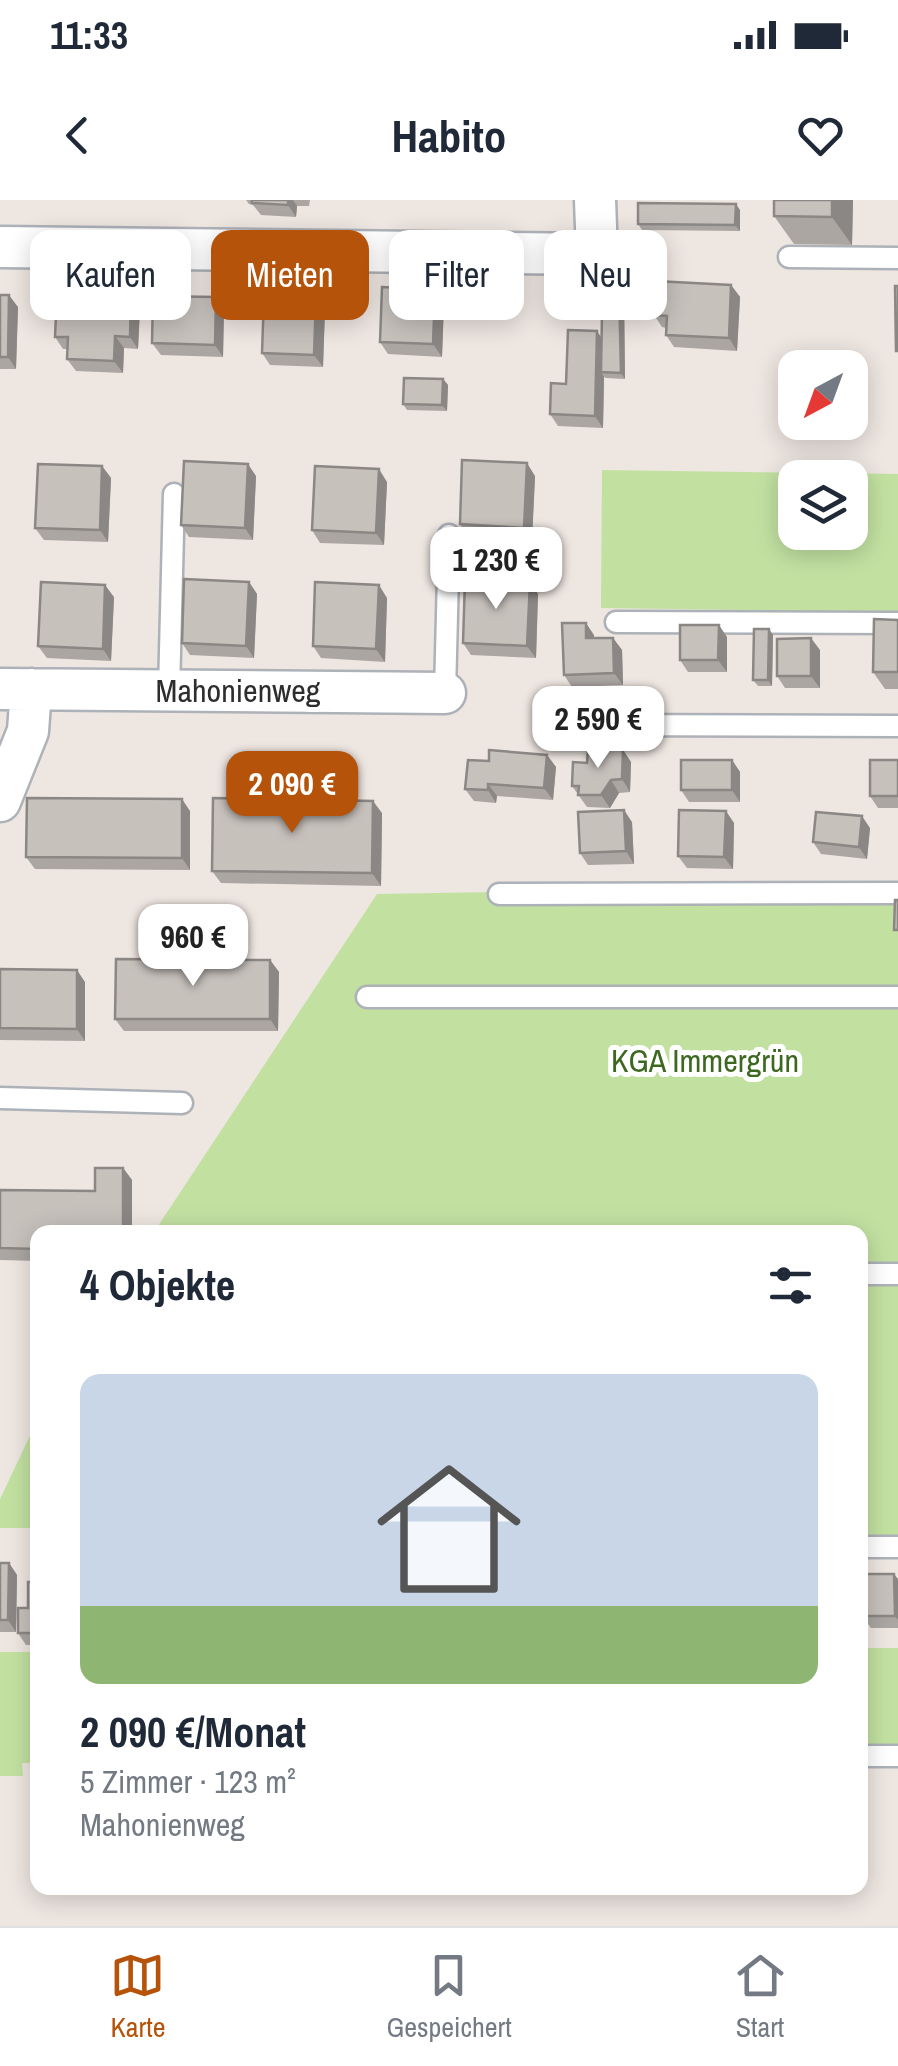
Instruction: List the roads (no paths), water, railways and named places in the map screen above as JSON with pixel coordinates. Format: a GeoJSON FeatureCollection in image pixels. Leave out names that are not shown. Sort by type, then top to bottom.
{"type":"FeatureCollection","features":[{"type":"Feature","properties":{"kind":"street"},"geometry":{"type":"LineString","coordinates":[[0,247],[597,254],[595,200]]}},
{"type":"Feature","properties":{"kind":"street","name":"Mahonienweg"},"geometry":{"type":"LineString","coordinates":[[0,801],[28,732],[16,689],[446,693]]}},
{"type":"Feature","properties":{"kind":"lane"},"geometry":{"type":"LineString","coordinates":[[789,257],[898,258]]}},
{"type":"Feature","properties":{"kind":"lane"},"geometry":{"type":"LineString","coordinates":[[170,691],[174,494]]}},
{"type":"Feature","properties":{"kind":"lane"},"geometry":{"type":"LineString","coordinates":[[446,693],[450,535]]}},
{"type":"Feature","properties":{"kind":"lane"},"geometry":{"type":"LineString","coordinates":[[616,622],[898,623]]}},
{"type":"Feature","properties":{"kind":"lane"},"geometry":{"type":"LineString","coordinates":[[581,725],[898,726]]}},
{"type":"Feature","properties":{"kind":"lane"},"geometry":{"type":"LineString","coordinates":[[499,894],[898,893]]}},
{"type":"Feature","properties":{"kind":"lane"},"geometry":{"type":"LineString","coordinates":[[367,997],[898,997]]}},
{"type":"Feature","properties":{"kind":"lane"},"geometry":{"type":"LineString","coordinates":[[0,1098],[182,1103]]}},
{"type":"Feature","properties":{"kind":"lane"},"geometry":{"type":"LineString","coordinates":[[868,1274],[898,1274]]}},
{"type":"Feature","properties":{"kind":"lane"},"geometry":{"type":"LineString","coordinates":[[868,1547],[898,1547]]}},
{"type":"Feature","properties":{"kind":"lane"},"geometry":{"type":"LineString","coordinates":[[868,1756],[898,1756]]}},
{"type":"Feature","properties":{"kind":"park label","name":"KGA Immergrün"},"geometry":{"type":"Point","coordinates":[705,1061]}}]}
